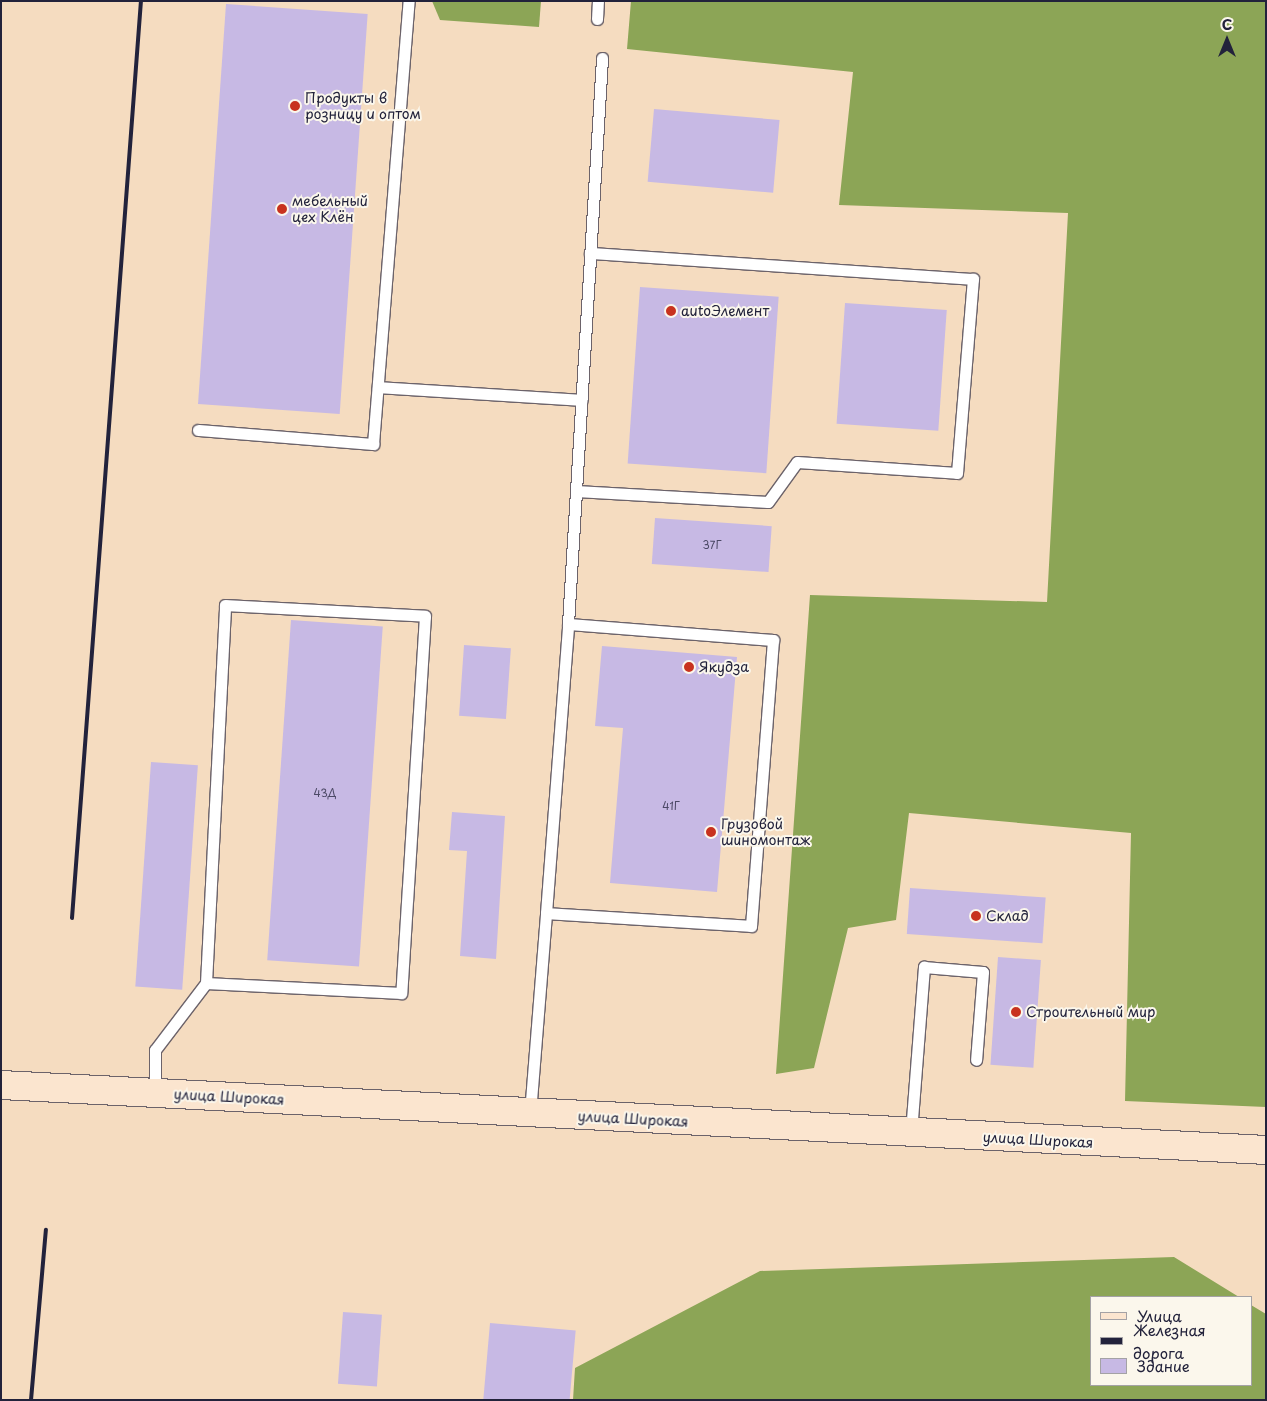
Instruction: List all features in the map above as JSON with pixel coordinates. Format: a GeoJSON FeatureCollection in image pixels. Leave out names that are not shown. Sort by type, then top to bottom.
{"type":"FeatureCollection","features":[{"type":"Feature","properties":{"kind":"street","name":"улица Широкая"},"geometry":{"type":"LineString","coordinates":[[1,1085],[910,1134],[1266,1150]]}},
{"type":"Feature","properties":{"kind":"lane"},"geometry":{"type":"LineString","coordinates":[[198,430],[373,444],[408,1]]}},
{"type":"Feature","properties":{"kind":"lane"},"geometry":{"type":"LineString","coordinates":[[597,19],[598,1]]}},
{"type":"Feature","properties":{"kind":"lane"},"geometry":{"type":"LineString","coordinates":[[530,1113],[568,624],[602,58]]}},
{"type":"Feature","properties":{"kind":"lane"},"geometry":{"type":"LineString","coordinates":[[576,491],[768,502],[797,462],[958,473],[973,279],[590,253]]}},
{"type":"Feature","properties":{"kind":"lane"},"geometry":{"type":"LineString","coordinates":[[378,387],[582,400]]}},
{"type":"Feature","properties":{"kind":"lane"},"geometry":{"type":"LineString","coordinates":[[156,1093],[156,1050],[206,983],[225,605],[425,616],[401,993],[206,983]]}},
{"type":"Feature","properties":{"kind":"lane"},"geometry":{"type":"LineString","coordinates":[[546,913],[752,926],[773,640],[568,624]]}},
{"type":"Feature","properties":{"kind":"lane"},"geometry":{"type":"LineString","coordinates":[[910,1134],[924,967],[983,972],[976,1060]]}},
{"type":"Feature","properties":{"kind":"green space"},"geometry":{"type":"Polygon","coordinates":[[[432,1],[541,1],[539,27],[440,20],[432,1]]]}},
{"type":"Feature","properties":{"kind":"green space"},"geometry":{"type":"Polygon","coordinates":[[[631,1],[1266,1],[1266,1107],[1125,1101],[1131,833],[909,813],[896,920],[848,928],[814,1068],[776,1074],[810,595],[1047,602],[1068,213],[839,205],[853,72],[627,49],[631,1]]]}},
{"type":"Feature","properties":{"kind":"green space"},"geometry":{"type":"Polygon","coordinates":[[[1174,1257],[1237,1296],[1090,1296],[1090,1386],[1252,1386],[1252,1306],[1266,1314],[1266,1400],[573,1400],[575,1368],[760,1271],[1174,1257]]]}},
{"type":"Feature","properties":{"kind":"building","name":"мебельный цех Клён"},"geometry":{"type":"Polygon","coordinates":[[[226,4],[368,14],[340,414],[198,404],[226,4]]]}},
{"type":"Feature","properties":{"kind":"building"},"geometry":{"type":"Polygon","coordinates":[[[654,109],[780,120],[773,193],[648,182],[654,109]]]}},
{"type":"Feature","properties":{"kind":"building"},"geometry":{"type":"Polygon","coordinates":[[[640,287],[779,297],[766,473],[628,464],[640,287]]]}},
{"type":"Feature","properties":{"kind":"building"},"geometry":{"type":"Polygon","coordinates":[[[845,303],[947,310],[938,431],[837,424],[845,303]]]}},
{"type":"Feature","properties":{"kind":"building"},"geometry":{"type":"Polygon","coordinates":[[[655,518],[772,526],[769,572],[652,564],[655,518]]]}},
{"type":"Feature","properties":{"kind":"building"},"geometry":{"type":"Polygon","coordinates":[[[291,620],[383,626],[359,967],[267,960],[291,620]]]}},
{"type":"Feature","properties":{"kind":"building"},"geometry":{"type":"Polygon","coordinates":[[[464,645],[511,648],[506,719],[459,716],[464,645]]]}},
{"type":"Feature","properties":{"kind":"building"},"geometry":{"type":"Polygon","coordinates":[[[602,646],[737,657],[717,892],[610,883],[623,728],[595,726],[602,646]]]}},
{"type":"Feature","properties":{"kind":"building"},"geometry":{"type":"Polygon","coordinates":[[[151,762],[198,765],[182,990],[135,986],[151,762]]]}},
{"type":"Feature","properties":{"kind":"building"},"geometry":{"type":"Polygon","coordinates":[[[452,812],[505,816],[496,959],[460,956],[467,851],[449,850],[452,812]]]}},
{"type":"Feature","properties":{"kind":"building","name":"Склад"},"geometry":{"type":"Polygon","coordinates":[[[910,888],[1046,897],[1042,943],[907,934],[910,888]]]}},
{"type":"Feature","properties":{"kind":"building","name":"Строительный мир"},"geometry":{"type":"Polygon","coordinates":[[[998,957],[1041,960],[1033,1068],[990,1065],[998,957]]]}},
{"type":"Feature","properties":{"kind":"building"},"geometry":{"type":"Polygon","coordinates":[[[343,1312],[382,1315],[377,1387],[338,1384],[343,1312]]]}},
{"type":"Feature","properties":{"kind":"building"},"geometry":{"type":"Polygon","coordinates":[[[490,1323],[576,1330],[570,1400],[483,1400],[490,1323]]]}},
{"type":"Feature","properties":{"kind":"railway"},"geometry":{"type":"LineString","coordinates":[[72,918],[141,1]]}},
{"type":"Feature","properties":{"kind":"railway"},"geometry":{"type":"LineString","coordinates":[[31,1400],[46,1230]]}},
{"type":"Feature","properties":{"kind":"place","name":"Продукты в розницу и оптом"},"geometry":{"type":"Point","coordinates":[295,106]}},
{"type":"Feature","properties":{"kind":"place","name":"мебельный цех Клён"},"geometry":{"type":"Point","coordinates":[282,209]}},
{"type":"Feature","properties":{"kind":"place","name":"autoЭлемент"},"geometry":{"type":"Point","coordinates":[671,311]}},
{"type":"Feature","properties":{"kind":"place","name":"Якудза"},"geometry":{"type":"Point","coordinates":[689,667]}},
{"type":"Feature","properties":{"kind":"place","name":"Грузовой шиномонтаж"},"geometry":{"type":"Point","coordinates":[711,832]}},
{"type":"Feature","properties":{"kind":"place","name":"Склад"},"geometry":{"type":"Point","coordinates":[976,916]}},
{"type":"Feature","properties":{"kind":"place","name":"Строительный мир"},"geometry":{"type":"Point","coordinates":[1016,1012]}}]}
